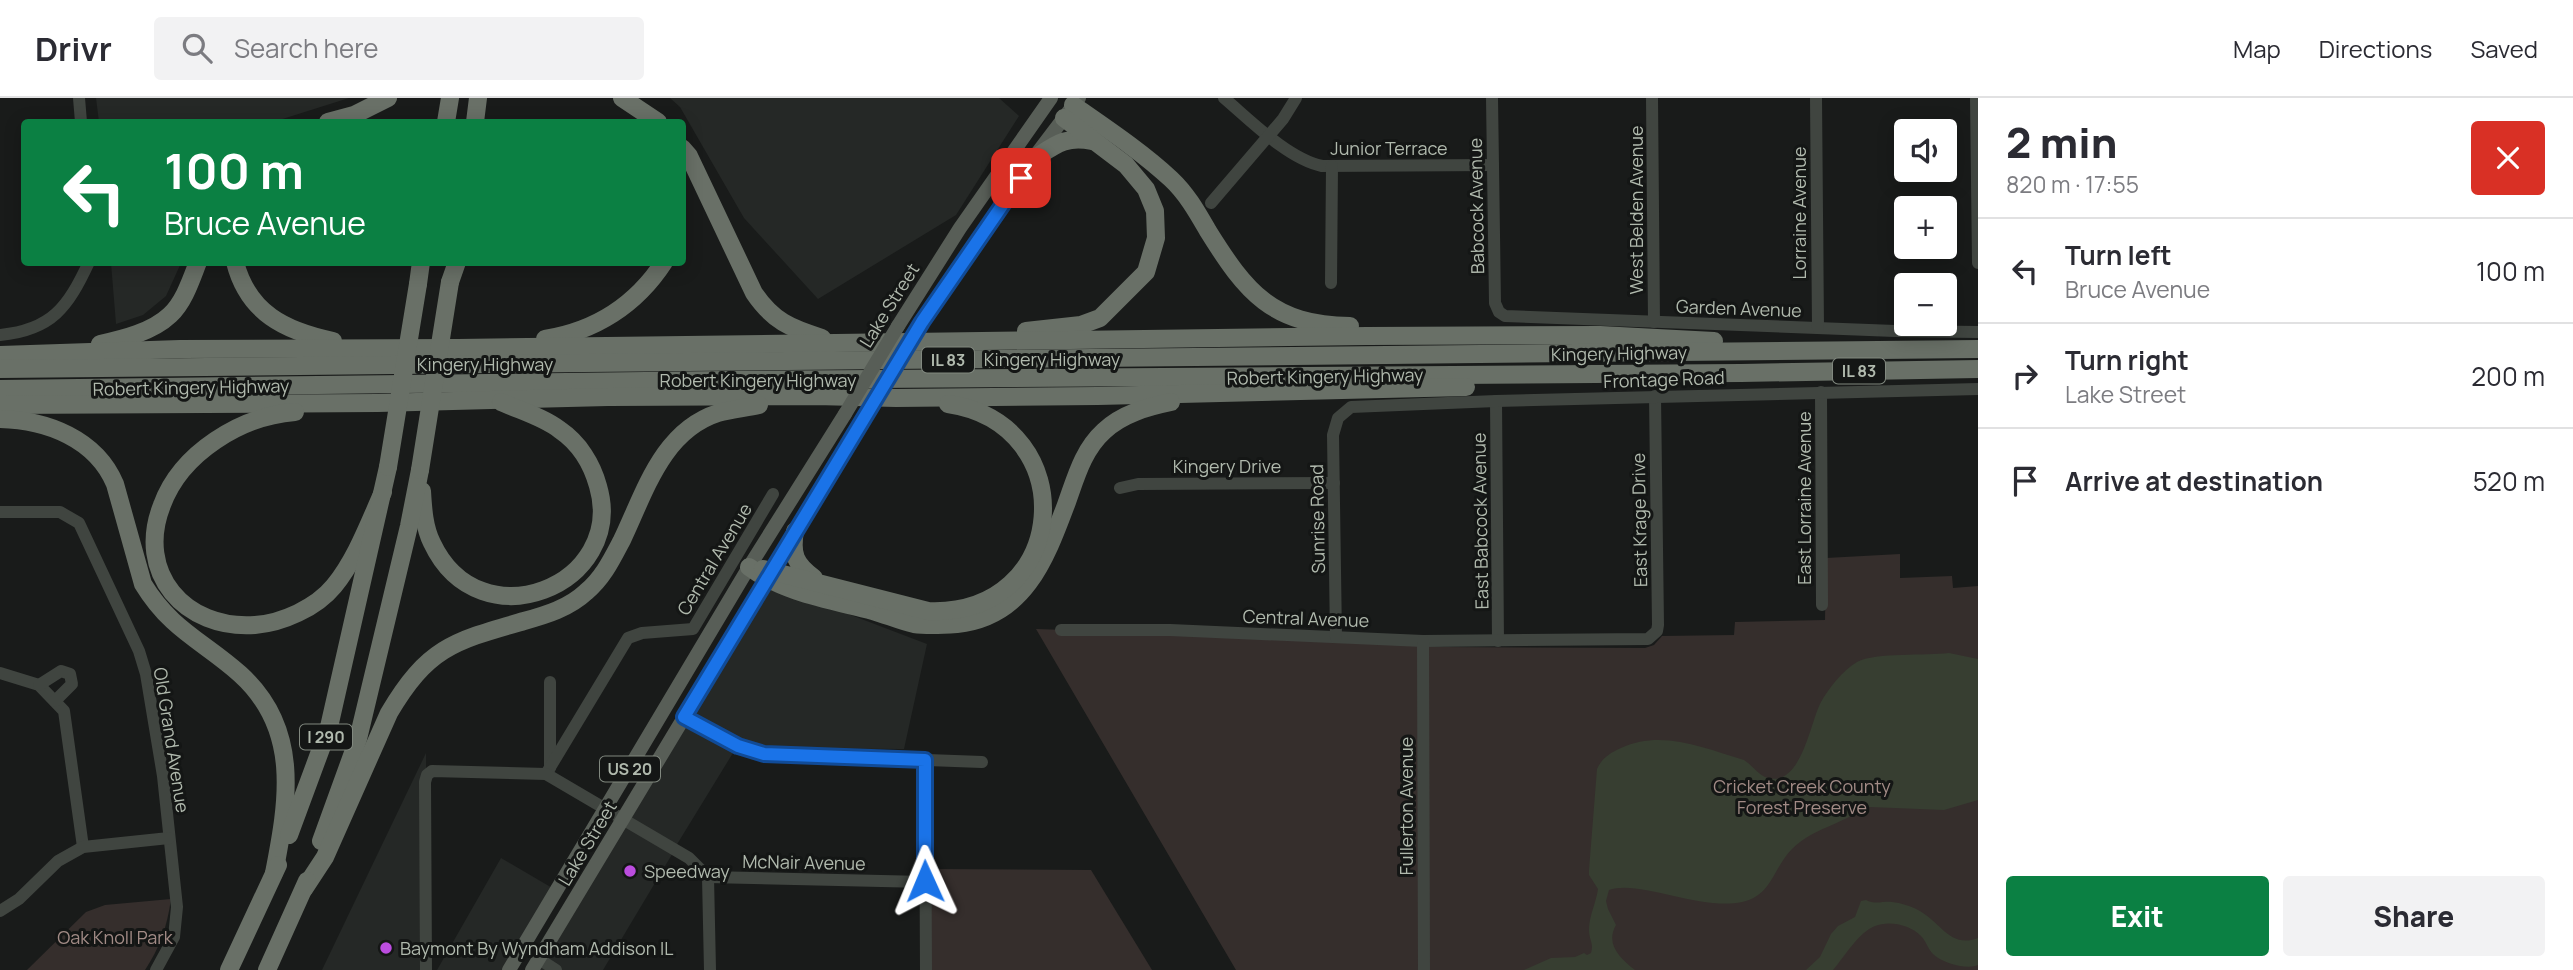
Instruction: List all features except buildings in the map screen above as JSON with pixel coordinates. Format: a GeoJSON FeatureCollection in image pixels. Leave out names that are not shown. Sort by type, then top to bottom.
{"type":"FeatureCollection","features":[{"type":"Feature","properties":{"kind":"highway"},"geometry":{"type":"LineString","coordinates":[[339,119],[354,115],[388,98]]}},
{"type":"Feature","properties":{"kind":"highway"},"geometry":{"type":"LineString","coordinates":[[446,119],[450,98]]}},
{"type":"Feature","properties":{"kind":"highway"},"geometry":{"type":"LineString","coordinates":[[475,119],[478,98]]}},
{"type":"Feature","properties":{"kind":"highway"},"geometry":{"type":"LineString","coordinates":[[622,98],[654,119]]}},
{"type":"Feature","properties":{"kind":"highway"},"geometry":{"type":"LineString","coordinates":[[1093,98],[1101,124]]}},
{"type":"Feature","properties":{"kind":"highway"},"geometry":{"type":"LineString","coordinates":[[1070,105],[1101,124],[1171,179],[1193,204],[1233,271],[1250,291],[1269,305],[1292,316],[1323,324],[1427,326],[1493,335]]}},
{"type":"Feature","properties":{"kind":"highway"},"geometry":{"type":"LineString","coordinates":[[935,342],[1081,325],[1100,318],[1146,272],[1156,238],[1155,211],[1146,189],[1126,165],[1094,142],[1070,105]]}},
{"type":"Feature","properties":{"kind":"highway","name":"US 20"},"geometry":{"type":"LineString","coordinates":[[1032,160],[1060,142],[1072,138],[1094,142]]}},
{"type":"Feature","properties":{"kind":"highway"},"geometry":{"type":"LineString","coordinates":[[686,153],[754,293],[764,307],[785,325],[838,343]]}},
{"type":"Feature","properties":{"kind":"highway"},"geometry":{"type":"LineString","coordinates":[[0,349],[100,344],[149,329],[170,315],[184,295],[196,266]]}},
{"type":"Feature","properties":{"kind":"highway"},"geometry":{"type":"LineString","coordinates":[[237,266],[246,290],[263,312],[274,321],[287,329],[363,348]]}},
{"type":"Feature","properties":{"kind":"highway"},"geometry":{"type":"LineString","coordinates":[[416,266],[418,284]]}},
{"type":"Feature","properties":{"kind":"highway","name":"I 290"},"geometry":{"type":"LineString","coordinates":[[229,970],[274,873],[329,727],[388,467],[420,266]]}},
{"type":"Feature","properties":{"kind":"highway","name":"I 290"},"geometry":{"type":"LineString","coordinates":[[267,970],[304,889],[358,738],[409,526],[454,266]]}},
{"type":"Feature","properties":{"kind":"highway"},"geometry":{"type":"LineString","coordinates":[[458,348],[546,339],[594,326],[647,287],[661,266]]}},
{"type":"Feature","properties":{"kind":"highway"},"geometry":{"type":"LineString","coordinates":[[0,355],[180,349],[1493,335],[1600,335],[1895,351]]}},
{"type":"Feature","properties":{"kind":"highway","name":"Kingery Highway"},"geometry":{"type":"LineString","coordinates":[[0,369],[1978,349]]}},
{"type":"Feature","properties":{"kind":"highway","name":"Robert Kingery Highway"},"geometry":{"type":"LineString","coordinates":[[0,389],[1978,369]]}},
{"type":"Feature","properties":{"kind":"highway"},"geometry":{"type":"LineString","coordinates":[[0,405],[378,403],[494,399],[816,396],[896,398],[1367,390],[1741,373]]}},
{"type":"Feature","properties":{"kind":"highway"},"geometry":{"type":"LineString","coordinates":[[749,566],[794,590],[915,624],[964,623],[990,617],[1015,599],[1040,568],[1087,451],[1113,424],[1143,409],[1172,401],[1367,390]]}},
{"type":"Feature","properties":{"kind":"highway"},"geometry":{"type":"LineString","coordinates":[[304,889],[325,857],[389,713],[400,694],[422,667],[461,640],[549,613],[584,594],[611,563],[665,452],[673,441],[696,423],[734,409],[816,396]]}},
{"type":"Feature","properties":{"kind":"highway"},"geometry":{"type":"LineString","coordinates":[[768,575],[820,583],[941,612],[975,606],[1004,592],[1025,570],[1037,542],[1044,508],[1041,487],[1028,455],[1012,433],[994,420],[970,409],[896,398]]}},
{"type":"Feature","properties":{"kind":"highway"},"geometry":{"type":"LineString","coordinates":[[420,470],[424,511],[431,541],[447,567],[459,578],[489,593],[520,596],[549,589],[573,573],[591,549],[601,520],[600,492],[590,465],[572,440],[559,429],[494,399]]}},
{"type":"Feature","properties":{"kind":"highway"},"geometry":{"type":"LineString","coordinates":[[378,403],[335,410],[282,413],[262,418],[229,433],[198,454],[180,474],[162,505],[155,539],[161,572],[176,598],[207,620],[236,627],[274,623],[304,610],[333,587],[356,550],[383,492]]}},
{"type":"Feature","properties":{"kind":"highway"},"geometry":{"type":"LineString","coordinates":[[0,419],[27,422],[63,433],[99,456],[115,484],[143,584],[150,597],[180,629],[241,675],[273,715],[285,756],[285,817],[274,873]]}},
{"type":"Feature","properties":{"kind":"highway"},"geometry":{"type":"LineString","coordinates":[[795,531],[795,561],[820,583]]}},
{"type":"Feature","properties":{"kind":"main road"},"geometry":{"type":"LineString","coordinates":[[1045,100],[1070,105]]}},
{"type":"Feature","properties":{"kind":"main road","name":"Lake Street"},"geometry":{"type":"LineString","coordinates":[[509,970],[749,566],[960,228],[1045,100]]}},
{"type":"Feature","properties":{"kind":"main road","name":"Lake Street"},"geometry":{"type":"LineString","coordinates":[[536,965],[922,322],[1070,105]]}},
{"type":"Feature","properties":{"kind":"street"},"geometry":{"type":"LineString","coordinates":[[79,98],[81,119]]}},
{"type":"Feature","properties":{"kind":"street","name":"Junior Terrace"},"geometry":{"type":"LineString","coordinates":[[1224,98],[1268,135],[1312,164],[1493,165]]}},
{"type":"Feature","properties":{"kind":"street"},"geometry":{"type":"LineString","coordinates":[[1211,203],[1283,119],[1296,98]]}},
{"type":"Feature","properties":{"kind":"street","name":"Babcock Avenue"},"geometry":{"type":"LineString","coordinates":[[1492,98],[1495,303],[1499,312]]}},
{"type":"Feature","properties":{"kind":"street","name":"West Belden Avenue"},"geometry":{"type":"LineString","coordinates":[[1652,98],[1654,322]]}},
{"type":"Feature","properties":{"kind":"street","name":"Lorraine Avenue"},"geometry":{"type":"LineString","coordinates":[[1816,98],[1818,328]]}},
{"type":"Feature","properties":{"kind":"street"},"geometry":{"type":"LineString","coordinates":[[1976,98],[1978,263]]}},
{"type":"Feature","properties":{"kind":"street"},"geometry":{"type":"LineString","coordinates":[[1331,283],[1332,166]]}},
{"type":"Feature","properties":{"kind":"street"},"geometry":{"type":"LineString","coordinates":[[0,335],[21,332],[57,313],[74,296],[87,266]]}},
{"type":"Feature","properties":{"kind":"street","name":"Garden Avenue"},"geometry":{"type":"LineString","coordinates":[[1499,312],[1505,316],[1654,322],[1978,331]]}},
{"type":"Feature","properties":{"kind":"street","name":"Frontage Road"},"geometry":{"type":"LineString","coordinates":[[1350,407],[1978,388]]}},
{"type":"Feature","properties":{"kind":"street","name":"East Lorraine Avenue"},"geometry":{"type":"LineString","coordinates":[[1821,392],[1822,605]]}},
{"type":"Feature","properties":{"kind":"street","name":"East Krage Drive"},"geometry":{"type":"LineString","coordinates":[[1648,639],[1657,631],[1658,625],[1655,396]]}},
{"type":"Feature","properties":{"kind":"street","name":"East Babcock Avenue"},"geometry":{"type":"LineString","coordinates":[[1496,401],[1498,640]]}},
{"type":"Feature","properties":{"kind":"street","name":"Sunrise Road"},"geometry":{"type":"LineString","coordinates":[[1336,637],[1333,435],[1338,418],[1350,407]]}},
{"type":"Feature","properties":{"kind":"street","name":"Kingery Drive"},"geometry":{"type":"LineString","coordinates":[[1121,488],[1138,484],[1334,483]]}},
{"type":"Feature","properties":{"kind":"street","name":"Central Avenue"},"geometry":{"type":"LineString","coordinates":[[548,771],[628,638],[642,633],[693,629],[773,494]]}},
{"type":"Feature","properties":{"kind":"street","name":"Old Grand Avenue"},"geometry":{"type":"LineString","coordinates":[[0,512],[60,512],[79,523],[139,651],[146,674],[163,776],[177,915],[174,937],[156,970]]}},
{"type":"Feature","properties":{"kind":"street","name":"Central Avenue"},"geometry":{"type":"LineString","coordinates":[[1061,630],[1170,630],[1423,641],[1648,639]]}},
{"type":"Feature","properties":{"kind":"street","name":"Fullerton Avenue"},"geometry":{"type":"LineString","coordinates":[[1423,641],[1424,970]]}},
{"type":"Feature","properties":{"kind":"street"},"geometry":{"type":"LineString","coordinates":[[39,685],[61,671],[69,674],[72,684],[55,702]]}},
{"type":"Feature","properties":{"kind":"street"},"geometry":{"type":"LineString","coordinates":[[0,673],[39,685],[64,711],[83,847]]}},
{"type":"Feature","properties":{"kind":"street"},"geometry":{"type":"LineString","coordinates":[[548,771],[550,682]]}},
{"type":"Feature","properties":{"kind":"street"},"geometry":{"type":"LineString","coordinates":[[684,717],[738,746],[764,754],[982,762]]}},
{"type":"Feature","properties":{"kind":"street"},"geometry":{"type":"LineString","coordinates":[[925,760],[926,970]]}},
{"type":"Feature","properties":{"kind":"street"},"geometry":{"type":"LineString","coordinates":[[426,970],[427,775],[432,771],[445,770],[548,771],[689,858],[708,877],[710,970]]}},
{"type":"Feature","properties":{"kind":"street"},"geometry":{"type":"LineString","coordinates":[[0,911],[19,899],[58,861],[83,847],[169,838]]}},
{"type":"Feature","properties":{"kind":"street","name":"McNair Avenue"},"geometry":{"type":"LineString","coordinates":[[708,877],[925,881]]}},
{"type":"Feature","properties":{"kind":"street"},"geometry":{"type":"LineString","coordinates":[[536,965],[556,970]]}},
{"type":"Feature","properties":{"kind":"shaded area"},"geometry":{"type":"Polygon","coordinates":[[[96,98],[349,98],[282,119],[99,119],[96,98]]]}},
{"type":"Feature","properties":{"kind":"shaded area"},"geometry":{"type":"Polygon","coordinates":[[[670,98],[999,98],[1019,116],[956,215],[818,299],[744,218],[680,107],[670,98]]]}},
{"type":"Feature","properties":{"kind":"shaded area"},"geometry":{"type":"Polygon","coordinates":[[[111,266],[180,266],[166,296],[143,315],[116,324],[111,266]]]}},
{"type":"Feature","properties":{"kind":"shaded area"},"geometry":{"type":"Polygon","coordinates":[[[767,583],[927,644],[904,749],[736,748],[676,846],[627,819],[767,583]]]}},
{"type":"Feature","properties":{"kind":"shaded area"},"geometry":{"type":"Polygon","coordinates":[[[1949,653],[1978,659],[1978,800],[1944,810],[1862,809],[1800,842],[1786,856],[1766,888],[1752,899],[1742,902],[1708,902],[1636,888],[1609,890],[1606,901],[1616,925],[1613,944],[1624,961],[1635,970],[1524,970],[1551,958],[1591,953],[1589,925],[1598,889],[1589,875],[1597,769],[1607,756],[1621,748],[1652,740],[1683,742],[1744,760],[1762,776],[1777,779],[1796,765],[1821,702],[1852,665],[1876,657],[1949,653]]]}},
{"type":"Feature","properties":{"kind":"shaded area"},"geometry":{"type":"Polygon","coordinates":[[[426,753],[427,970],[322,970],[426,753]]]}},
{"type":"Feature","properties":{"kind":"shaded area"},"geometry":{"type":"Polygon","coordinates":[[[625,823],[674,851],[603,970],[535,970],[625,823]]]}},
{"type":"Feature","properties":{"kind":"shaded area"},"geometry":{"type":"Polygon","coordinates":[[[501,858],[554,889],[505,970],[437,970],[501,858]]]}},
{"type":"Feature","properties":{"kind":"shaded area"},"geometry":{"type":"Polygon","coordinates":[[[1861,901],[1909,906],[1926,915],[1953,937],[1960,940],[1978,938],[1978,965],[1961,966],[1942,960],[1933,954],[1917,932],[1906,926],[1887,923],[1875,926],[1863,934],[1833,970],[1806,970],[1820,957],[1831,934],[1838,926],[1855,917],[1861,901]]]}},
{"type":"Feature","properties":{"kind":"green space","name":"Cricket Creek County Forest Preserve"},"geometry":{"type":"Polygon","coordinates":[[[1900,554],[1900,578],[1952,576],[1953,588],[1978,586],[1978,970],[1236,970],[1036,629],[1275,637],[1444,647],[1645,648],[1654,645],[1662,636],[1734,635],[1735,622],[1825,620],[1826,558],[1900,554]]]}},
{"type":"Feature","properties":{"kind":"green space"},"geometry":{"type":"Polygon","coordinates":[[[928,869],[1091,870],[1152,970],[930,970],[928,869]]]}},
{"type":"Feature","properties":{"kind":"green space","name":"Oak Knoll Park"},"geometry":{"type":"Polygon","coordinates":[[[171,899],[162,936],[145,970],[27,970],[86,912],[105,905],[171,899]]]}},
{"type":"Feature","properties":{"kind":"place","name":"Speedway"},"geometry":{"type":"Point","coordinates":[630,871]}},
{"type":"Feature","properties":{"kind":"place","name":"Baymont By Wyndham Addison IL"},"geometry":{"type":"Point","coordinates":[386,948]}},
{"type":"Feature","properties":{"kind":"route"},"geometry":{"type":"LineString","coordinates":[[925,881],[925,760],[764,754],[738,746],[684,717],[922,322],[1021,178]]}}]}
